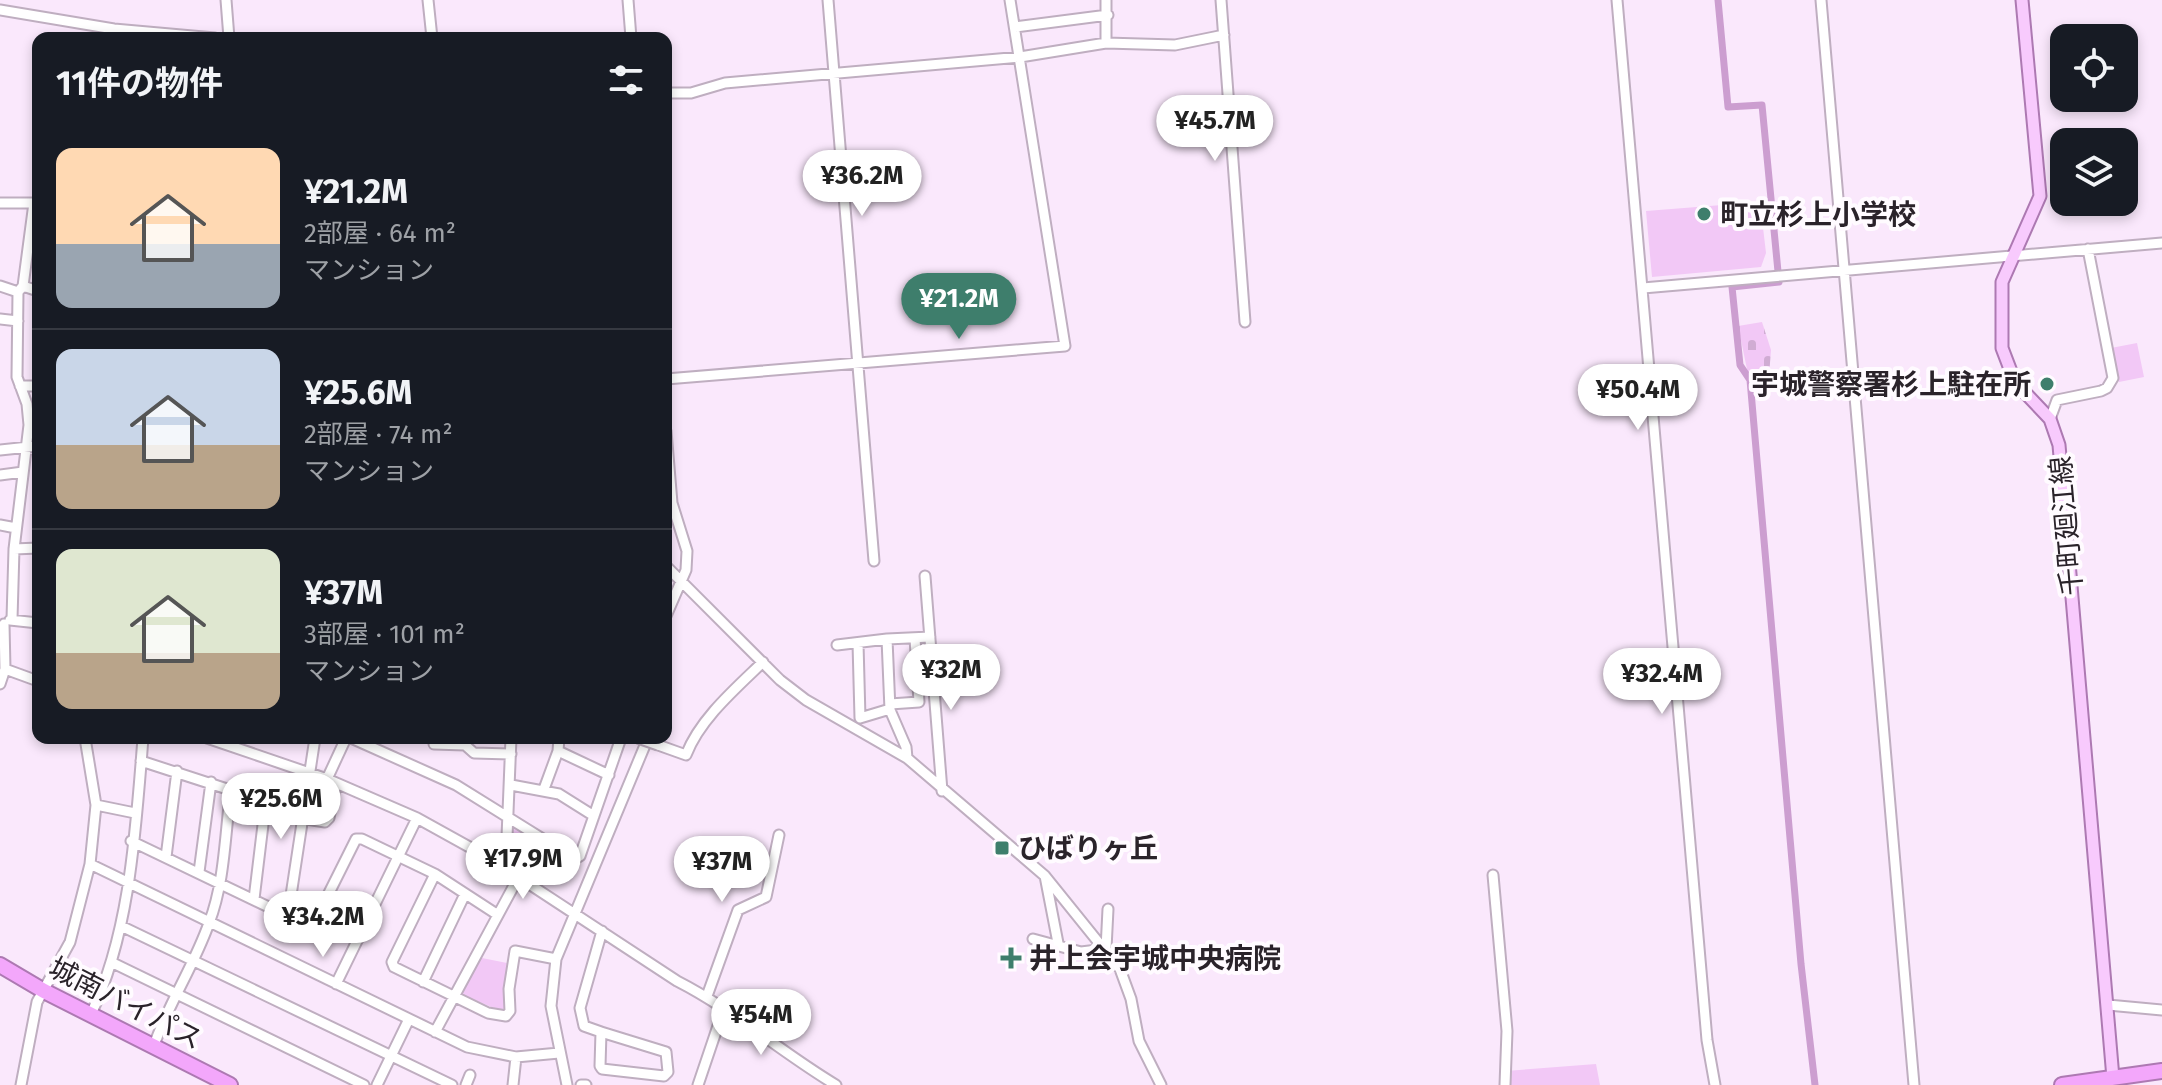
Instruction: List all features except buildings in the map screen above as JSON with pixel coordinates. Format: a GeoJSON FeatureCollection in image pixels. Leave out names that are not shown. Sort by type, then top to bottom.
{"type":"FeatureCollection","features":[{"type":"Feature","properties":{"kind":"highway","name":"城南バイパス"},"geometry":{"type":"LineString","coordinates":[[0,965],[90,1016],[230,1085]]}},
{"type":"Feature","properties":{"kind":"highway"},"geometry":{"type":"LineString","coordinates":[[2062,1085],[2114,1081],[2162,1071]]}},
{"type":"Feature","properties":{"kind":"main road","name":"千町廻江線"},"geometry":{"type":"LineString","coordinates":[[2022,0],[2040,196],[2002,282],[2002,348],[2015,382],[2050,419],[2056,432],[2114,1081]]}},
{"type":"Feature","properties":{"kind":"street"},"geometry":{"type":"LineString","coordinates":[[226,0],[229,32]]}},
{"type":"Feature","properties":{"kind":"street"},"geometry":{"type":"LineString","coordinates":[[428,0],[431,32]]}},
{"type":"Feature","properties":{"kind":"street"},"geometry":{"type":"LineString","coordinates":[[628,0],[631,32]]}},
{"type":"Feature","properties":{"kind":"street"},"geometry":{"type":"LineString","coordinates":[[828,0],[874,561]]}},
{"type":"Feature","properties":{"kind":"street"},"geometry":{"type":"LineString","coordinates":[[672,379],[857,366],[1065,346],[1010,0]]}},
{"type":"Feature","properties":{"kind":"street"},"geometry":{"type":"LineString","coordinates":[[1106,0],[1106,43]]}},
{"type":"Feature","properties":{"kind":"street"},"geometry":{"type":"LineString","coordinates":[[1221,0],[1245,322]]}},
{"type":"Feature","properties":{"kind":"street"},"geometry":{"type":"LineString","coordinates":[[1617,0],[1707,1040],[1715,1085]]}},
{"type":"Feature","properties":{"kind":"street"},"geometry":{"type":"LineString","coordinates":[[1821,0],[1914,1085]]}},
{"type":"Feature","properties":{"kind":"street"},"geometry":{"type":"LineString","coordinates":[[6,7],[118,32]]}},
{"type":"Feature","properties":{"kind":"street"},"geometry":{"type":"LineString","coordinates":[[1015,27],[1108,15]]}},
{"type":"Feature","properties":{"kind":"street"},"geometry":{"type":"LineString","coordinates":[[672,93],[691,93],[725,83],[1020,57],[1106,43],[1175,45],[1224,35]]}},
{"type":"Feature","properties":{"kind":"street"},"geometry":{"type":"LineString","coordinates":[[0,203],[32,203]]}},
{"type":"Feature","properties":{"kind":"street"},"geometry":{"type":"LineString","coordinates":[[0,684],[5,669],[5,623],[26,447],[28,416],[17,377],[18,321],[20,289],[32,224]]}},
{"type":"Feature","properties":{"kind":"street"},"geometry":{"type":"LineString","coordinates":[[1643,288],[2162,243]]}},
{"type":"Feature","properties":{"kind":"street"},"geometry":{"type":"LineString","coordinates":[[2050,419],[2056,401],[2101,391],[2113,378],[2088,249]]}},
{"type":"Feature","properties":{"kind":"street"},"geometry":{"type":"LineString","coordinates":[[0,286],[32,290]]}},
{"type":"Feature","properties":{"kind":"street"},"geometry":{"type":"LineString","coordinates":[[0,319],[18,321]]}},
{"type":"Feature","properties":{"kind":"street"},"geometry":{"type":"LineString","coordinates":[[20,386],[32,386]]}},
{"type":"Feature","properties":{"kind":"street"},"geometry":{"type":"LineString","coordinates":[[0,450],[32,446]]}},
{"type":"Feature","properties":{"kind":"street"},"geometry":{"type":"LineString","coordinates":[[0,475],[23,472]]}},
{"type":"Feature","properties":{"kind":"street"},"geometry":{"type":"LineString","coordinates":[[672,503],[687,551],[681,580],[672,602]]}},
{"type":"Feature","properties":{"kind":"street"},"geometry":{"type":"LineString","coordinates":[[0,525],[16,528]]}},
{"type":"Feature","properties":{"kind":"street"},"geometry":{"type":"LineString","coordinates":[[14,549],[32,548]]}},
{"type":"Feature","properties":{"kind":"street"},"geometry":{"type":"LineString","coordinates":[[0,569],[13,570]]}},
{"type":"Feature","properties":{"kind":"street"},"geometry":{"type":"LineString","coordinates":[[672,572],[806,700],[907,758],[1045,876],[1120,969],[1131,999],[1139,1041],[1161,1085]]}},
{"type":"Feature","properties":{"kind":"street"},"geometry":{"type":"LineString","coordinates":[[925,576],[942,791]]}},
{"type":"Feature","properties":{"kind":"street"},"geometry":{"type":"LineString","coordinates":[[5,623],[32,623]]}},
{"type":"Feature","properties":{"kind":"street"},"geometry":{"type":"LineString","coordinates":[[837,645],[930,637]]}},
{"type":"Feature","properties":{"kind":"street"},"geometry":{"type":"LineString","coordinates":[[858,643],[860,718],[890,706],[919,702],[915,638]]}},
{"type":"Feature","properties":{"kind":"street"},"geometry":{"type":"LineString","coordinates":[[887,639],[890,706],[907,758]]}},
{"type":"Feature","properties":{"kind":"street"},"geometry":{"type":"LineString","coordinates":[[655,744],[686,755],[695,734],[710,722],[721,702],[763,662]]}},
{"type":"Feature","properties":{"kind":"street"},"geometry":{"type":"LineString","coordinates":[[5,669],[32,679]]}},
{"type":"Feature","properties":{"kind":"street"},"geometry":{"type":"LineString","coordinates":[[21,1085],[37,1002],[70,942],[90,864],[96,805],[86,744]]}},
{"type":"Feature","properties":{"kind":"street"},"geometry":{"type":"LineString","coordinates":[[90,1016],[113,963],[121,926],[142,744]]}},
{"type":"Feature","properties":{"kind":"street"},"geometry":{"type":"LineString","coordinates":[[225,744],[331,781],[417,818],[491,859],[574,915],[707,996],[799,1063],[836,1085]]}},
{"type":"Feature","properties":{"kind":"street"},"geometry":{"type":"LineString","coordinates":[[288,915],[300,815],[314,744]]}},
{"type":"Feature","properties":{"kind":"street"},"geometry":{"type":"LineString","coordinates":[[141,761],[325,822],[329,818],[331,781],[346,744]]}},
{"type":"Feature","properties":{"kind":"street"},"geometry":{"type":"LineString","coordinates":[[362,744],[456,785],[575,859],[580,856],[619,744]]}},
{"type":"Feature","properties":{"kind":"street"},"geometry":{"type":"LineString","coordinates":[[434,744],[465,745],[474,753],[511,754]]}},
{"type":"Feature","properties":{"kind":"street"},"geometry":{"type":"LineString","coordinates":[[491,859],[501,851],[510,818],[511,744]]}},
{"type":"Feature","properties":{"kind":"street"},"geometry":{"type":"LineString","coordinates":[[544,789],[559,744]]}},
{"type":"Feature","properties":{"kind":"street"},"geometry":{"type":"LineString","coordinates":[[567,1085],[551,1006],[556,959],[645,744]]}},
{"type":"Feature","properties":{"kind":"street"},"geometry":{"type":"LineString","coordinates":[[558,751],[609,775]]}},
{"type":"Feature","properties":{"kind":"street"},"geometry":{"type":"LineString","coordinates":[[166,857],[177,771]]}},
{"type":"Feature","properties":{"kind":"street"},"geometry":{"type":"LineString","coordinates":[[199,872],[211,782]]}},
{"type":"Feature","properties":{"kind":"street"},"geometry":{"type":"LineString","coordinates":[[511,785],[544,789],[594,816]]}},
{"type":"Feature","properties":{"kind":"street"},"geometry":{"type":"LineString","coordinates":[[153,1048],[210,922],[219,882],[231,789]]}},
{"type":"Feature","properties":{"kind":"street"},"geometry":{"type":"LineString","coordinates":[[254,899],[266,800]]}},
{"type":"Feature","properties":{"kind":"street"},"geometry":{"type":"LineString","coordinates":[[96,805],[135,813]]}},
{"type":"Feature","properties":{"kind":"street"},"geometry":{"type":"LineString","coordinates":[[336,984],[417,818]]}},
{"type":"Feature","properties":{"kind":"street"},"geometry":{"type":"LineString","coordinates":[[707,996],[738,910],[766,897],[779,835]]}},
{"type":"Feature","properties":{"kind":"street"},"geometry":{"type":"LineString","coordinates":[[131,841],[308,926],[314,923],[356,839],[435,874],[498,915]]}},
{"type":"Feature","properties":{"kind":"street"},"geometry":{"type":"LineString","coordinates":[[90,864],[467,1047],[516,1057],[559,1053]]}},
{"type":"Feature","properties":{"kind":"street"},"geometry":{"type":"LineString","coordinates":[[435,874],[392,962],[394,967],[488,1013],[506,1016],[510,1011],[509,989],[515,951],[519,948],[556,959]]}},
{"type":"Feature","properties":{"kind":"street"},"geometry":{"type":"LineString","coordinates":[[1493,875],[1507,1031],[1504,1081]]}},
{"type":"Feature","properties":{"kind":"street"},"geometry":{"type":"LineString","coordinates":[[1045,876],[1058,943]]}},
{"type":"Feature","properties":{"kind":"street"},"geometry":{"type":"LineString","coordinates":[[435,1032],[518,878]]}},
{"type":"Feature","properties":{"kind":"street"},"geometry":{"type":"LineString","coordinates":[[423,982],[465,894]]}},
{"type":"Feature","properties":{"kind":"street"},"geometry":{"type":"LineString","coordinates":[[1106,949],[1108,909]]}},
{"type":"Feature","properties":{"kind":"street"},"geometry":{"type":"LineString","coordinates":[[121,926],[452,1085]]}},
{"type":"Feature","properties":{"kind":"street"},"geometry":{"type":"LineString","coordinates":[[601,1032],[602,1069],[664,1076],[668,1072],[666,1052],[584,1026],[580,1008],[602,931]]}},
{"type":"Feature","properties":{"kind":"street"},"geometry":{"type":"LineString","coordinates":[[1033,939],[1058,943],[1081,952],[1106,949]]}},
{"type":"Feature","properties":{"kind":"street"},"geometry":{"type":"LineString","coordinates":[[113,963],[364,1085]]}},
{"type":"Feature","properties":{"kind":"street"},"geometry":{"type":"LineString","coordinates":[[2108,1005],[2162,1010]]}},
{"type":"Feature","properties":{"kind":"street"},"geometry":{"type":"LineString","coordinates":[[698,1085],[724,1008]]}},
{"type":"Feature","properties":{"kind":"street"},"geometry":{"type":"LineString","coordinates":[[377,1085],[409,1019]]}},
{"type":"Feature","properties":{"kind":"street"},"geometry":{"type":"LineString","coordinates":[[513,1085],[516,1057]]}},
{"type":"Feature","properties":{"kind":"green space"},"geometry":{"type":"Polygon","coordinates":[[[1760,202],[1766,253],[1761,267],[1652,277],[1646,211],[1760,202]]]}},
{"type":"Feature","properties":{"kind":"green space"},"geometry":{"type":"Polygon","coordinates":[[[1762,322],[1771,350],[1769,376],[1748,374],[1738,326],[1762,322]]]}},
{"type":"Feature","properties":{"kind":"green space"},"geometry":{"type":"Polygon","coordinates":[[[2137,343],[2144,377],[2119,382],[2111,348],[2137,343]]]}},
{"type":"Feature","properties":{"kind":"green space"},"geometry":{"type":"Polygon","coordinates":[[[514,826],[545,846],[529,872],[503,858],[514,826]]]}},
{"type":"Feature","properties":{"kind":"green space"},"geometry":{"type":"Polygon","coordinates":[[[477,957],[507,963],[504,1008],[501,1011],[460,994],[477,957]]]}},
{"type":"Feature","properties":{"kind":"green space"},"geometry":{"type":"Polygon","coordinates":[[[1596,1064],[1600,1085],[1507,1085],[1506,1071],[1596,1064]]]}},
{"type":"Feature","properties":{"kind":"waterway"},"geometry":{"type":"LineString","coordinates":[[1718,0],[1728,107],[1762,105],[1779,282],[1732,287],[1740,365],[1750,380],[1801,964],[1815,1085]]}},
{"type":"Feature","properties":{"kind":"place","name":"町立杉上小学校"},"geometry":{"type":"Point","coordinates":[1704,214]}},
{"type":"Feature","properties":{"kind":"place","name":"宇城警察署杉上駐在所"},"geometry":{"type":"Point","coordinates":[2047,384]}},
{"type":"Feature","properties":{"kind":"place","name":"ひばりヶ丘"},"geometry":{"type":"Point","coordinates":[1002,848]}},
{"type":"Feature","properties":{"kind":"place","name":"井上会宇城中央病院"},"geometry":{"type":"Point","coordinates":[1011,958]}}]}
